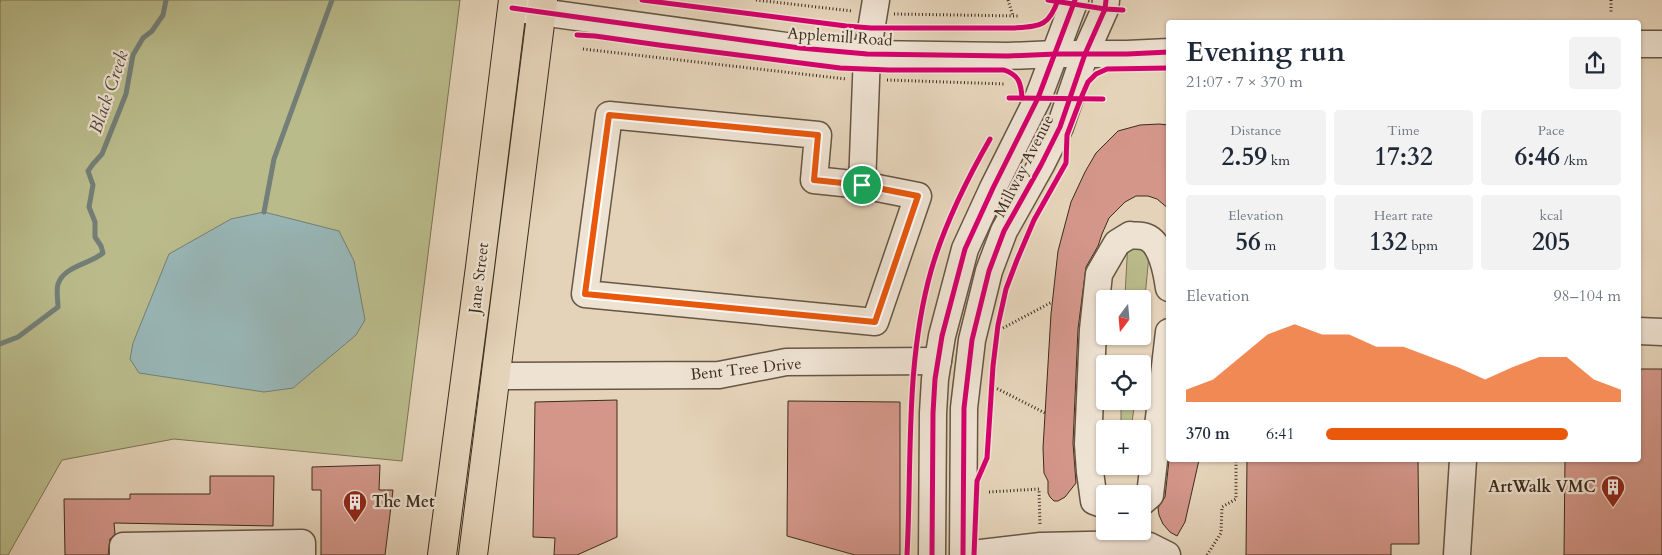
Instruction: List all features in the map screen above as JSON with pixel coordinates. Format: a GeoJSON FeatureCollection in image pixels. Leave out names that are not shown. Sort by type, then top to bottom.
{"type":"FeatureCollection","features":[{"type":"Feature","properties":{"kind":"main road","name":"Jane Street"},"geometry":{"type":"LineString","coordinates":[[442,555],[512,4]]}},
{"type":"Feature","properties":{"kind":"main road","name":"Jane Street"},"geometry":{"type":"LineString","coordinates":[[473,555],[542,6]]}},
{"type":"Feature","properties":{"kind":"street"},"geometry":{"type":"LineString","coordinates":[[862,185],[867,54],[876,0]]}},
{"type":"Feature","properties":{"kind":"street","name":"Millway Avenue"},"geometry":{"type":"LineString","coordinates":[[932,555],[933,413],[942,336],[966,249],[993,188],[1038,98],[1075,0]]}},
{"type":"Feature","properties":{"kind":"street","name":"Millway Avenue"},"geometry":{"type":"LineString","coordinates":[[963,555],[964,408],[972,340],[989,271],[1004,231],[1060,127],[1106,0]]}},
{"type":"Feature","properties":{"kind":"street","name":"Applemill Road"},"geometry":{"type":"LineString","coordinates":[[512,4],[542,6],[800,48],[867,54],[1008,56],[1166,52]]}},
{"type":"Feature","properties":{"kind":"street"},"geometry":{"type":"LineString","coordinates":[[1641,44],[1662,44]]}},
{"type":"Feature","properties":{"kind":"street"},"geometry":{"type":"LineString","coordinates":[[609,115],[818,135],[814,180],[862,185],[918,196],[875,322],[585,294],[609,115]]}},
{"type":"Feature","properties":{"kind":"street"},"geometry":{"type":"LineString","coordinates":[[1096,502],[1094,501],[1088,444],[1092,330],[1098,274],[1117,243],[1130,235],[1147,237],[1154,243],[1166,266]]}},
{"type":"Feature","properties":{"kind":"street"},"geometry":{"type":"LineString","coordinates":[[1641,331],[1662,332]]}},
{"type":"Feature","properties":{"kind":"street"},"geometry":{"type":"LineString","coordinates":[[1151,486],[1166,358]]}},
{"type":"Feature","properties":{"kind":"street","name":"Bent Tree Drive"},"geometry":{"type":"LineString","coordinates":[[495,376],[719,375],[786,362],[938,361]]}},
{"type":"Feature","properties":{"kind":"street"},"geometry":{"type":"LineString","coordinates":[[1457,555],[1463,462]]}},
{"type":"Feature","properties":{"kind":"street"},"geometry":{"type":"LineString","coordinates":[[963,555],[1109,540]]}},
{"type":"Feature","properties":{"kind":"street"},"geometry":{"type":"LineString","coordinates":[[1136,540],[1167,555]]}},
{"type":"Feature","properties":{"kind":"street"},"geometry":{"type":"LineString","coordinates":[[123,555],[123,546],[302,543],[302,555]]}},
{"type":"Feature","properties":{"kind":"path"},"geometry":{"type":"LineString","coordinates":[[1008,0],[1016,18]]}},
{"type":"Feature","properties":{"kind":"path"},"geometry":{"type":"LineString","coordinates":[[1611,0],[1611,12]]}},
{"type":"Feature","properties":{"kind":"path"},"geometry":{"type":"LineString","coordinates":[[997,333],[1000,326],[1052,302]]}},
{"type":"Feature","properties":{"kind":"path"},"geometry":{"type":"LineString","coordinates":[[991,393],[993,385],[1045,412]]}},
{"type":"Feature","properties":{"kind":"path"},"geometry":{"type":"LineString","coordinates":[[1208,555],[1221,533],[1222,507],[1236,499],[1236,462]]}},
{"type":"Feature","properties":{"kind":"path"},"geometry":{"type":"LineString","coordinates":[[989,492],[1039,489],[1041,546]]}},
{"type":"Feature","properties":{"kind":"green space"},"geometry":{"type":"Polygon","coordinates":[[[1,0],[460,0],[402,461],[174,439],[62,460],[8,555],[0,555],[1,0]]]}},
{"type":"Feature","properties":{"kind":"green space"},"geometry":{"type":"Polygon","coordinates":[[[1128,241],[1150,245],[1146,290],[1125,290],[1128,241]]]}},
{"type":"Feature","properties":{"kind":"green space"},"geometry":{"type":"Polygon","coordinates":[[[1121,410],[1134,410],[1132,420],[1121,420],[1121,410]]]}},
{"type":"Feature","properties":{"kind":"water"},"geometry":{"type":"Polygon","coordinates":[[[264,212],[339,231],[354,261],[365,320],[356,335],[293,388],[264,392],[139,373],[130,359],[133,343],[169,254],[231,219],[264,212]]]}},
{"type":"Feature","properties":{"kind":"building"},"geometry":{"type":"Polygon","coordinates":[[[1140,125],[1166,125],[1166,206],[1157,199],[1148,196],[1136,196],[1125,202],[1109,218],[1098,246],[1086,267],[1078,329],[1073,443],[1076,483],[1065,497],[1054,501],[1048,493],[1048,481],[1044,473],[1043,448],[1051,314],[1058,251],[1071,202],[1096,153],[1118,131],[1140,125]]]}},
{"type":"Feature","properties":{"kind":"building","name":"ArtWalk VMC"},"geometry":{"type":"Polygon","coordinates":[[[1641,369],[1662,369],[1662,555],[1564,555],[1565,462],[1641,462],[1641,369]]]}},
{"type":"Feature","properties":{"kind":"building"},"geometry":{"type":"Polygon","coordinates":[[[617,400],[617,537],[577,555],[554,555],[555,538],[533,537],[535,402],[617,400]]]}},
{"type":"Feature","properties":{"kind":"building"},"geometry":{"type":"Polygon","coordinates":[[[788,401],[900,402],[900,555],[855,555],[787,536],[788,401]]]}},
{"type":"Feature","properties":{"kind":"building"},"geometry":{"type":"Polygon","coordinates":[[[1169,462],[1199,462],[1185,522],[1177,536],[1170,532],[1163,524],[1159,515],[1158,508],[1165,497],[1169,462]]]}},
{"type":"Feature","properties":{"kind":"building"},"geometry":{"type":"Polygon","coordinates":[[[1247,462],[1418,462],[1419,544],[1391,544],[1391,555],[1246,555],[1247,462]]]}},
{"type":"Feature","properties":{"kind":"building","name":"The Met"},"geometry":{"type":"Polygon","coordinates":[[[380,465],[379,490],[393,490],[385,555],[321,555],[321,490],[312,490],[312,467],[380,465]]]}},
{"type":"Feature","properties":{"kind":"building"},"geometry":{"type":"Polygon","coordinates":[[[210,476],[274,476],[273,526],[114,523],[115,534],[110,539],[108,555],[65,555],[64,499],[130,499],[130,494],[210,494],[210,476]]]}},
{"type":"Feature","properties":{"kind":"waterway","name":"Black Creek"},"geometry":{"type":"LineString","coordinates":[[0,344],[18,337],[58,307],[57,286],[61,278],[71,269],[103,253],[95,237],[95,222],[89,207],[93,185],[88,171],[102,154],[126,94],[133,55],[143,38],[152,31],[163,15],[166,0]]}},
{"type":"Feature","properties":{"kind":"waterway"},"geometry":{"type":"LineString","coordinates":[[264,212],[274,159],[332,0]]}},
{"type":"Feature","properties":{"kind":"cycle path"},"geometry":{"type":"LineString","coordinates":[[642,0],[871,28],[1015,28],[1038,25],[1047,20],[1055,9],[1058,0]]}},
{"type":"Feature","properties":{"kind":"cycle path"},"geometry":{"type":"LineString","coordinates":[[1048,0],[1123,10]]}},
{"type":"Feature","properties":{"kind":"cycle path"},"geometry":{"type":"LineString","coordinates":[[932,555],[933,413],[935,379],[942,336],[965,249],[1038,98],[1075,0]]}},
{"type":"Feature","properties":{"kind":"cycle path"},"geometry":{"type":"LineString","coordinates":[[963,555],[964,408],[972,340],[989,271],[1004,231],[1060,127],[1085,54],[1105,9],[1106,0]]}},
{"type":"Feature","properties":{"kind":"cycle path"},"geometry":{"type":"LineString","coordinates":[[512,8],[800,48],[867,54],[1008,56],[1166,52]]}},
{"type":"Feature","properties":{"kind":"cycle path"},"geometry":{"type":"LineString","coordinates":[[577,35],[840,68],[1004,70],[1013,74],[1018,80],[1022,98]]}},
{"type":"Feature","properties":{"kind":"cycle path"},"geometry":{"type":"LineString","coordinates":[[974,555],[977,481],[987,458],[993,366],[998,325],[1006,289],[1017,260],[1034,220],[1066,163],[1067,135],[1088,82],[1096,74],[1107,69],[1166,68]]}},
{"type":"Feature","properties":{"kind":"cycle path"},"geometry":{"type":"LineString","coordinates":[[1009,98],[1103,99]]}},
{"type":"Feature","properties":{"kind":"cycle path"},"geometry":{"type":"LineString","coordinates":[[907,555],[913,377],[923,306],[936,254],[949,220],[964,187],[990,139]]}},
{"type":"Feature","properties":{"kind":"place","name":"ArtWalk VMC"},"geometry":{"type":"Point","coordinates":[1613,508]}},
{"type":"Feature","properties":{"kind":"place","name":"The Met"},"geometry":{"type":"Point","coordinates":[355,523]}},
{"type":"Feature","properties":{"kind":"route"},"geometry":{"type":"LineString","coordinates":[[609,115],[818,135],[814,180],[862,185],[918,196],[875,322],[585,294],[609,115]]}}]}
